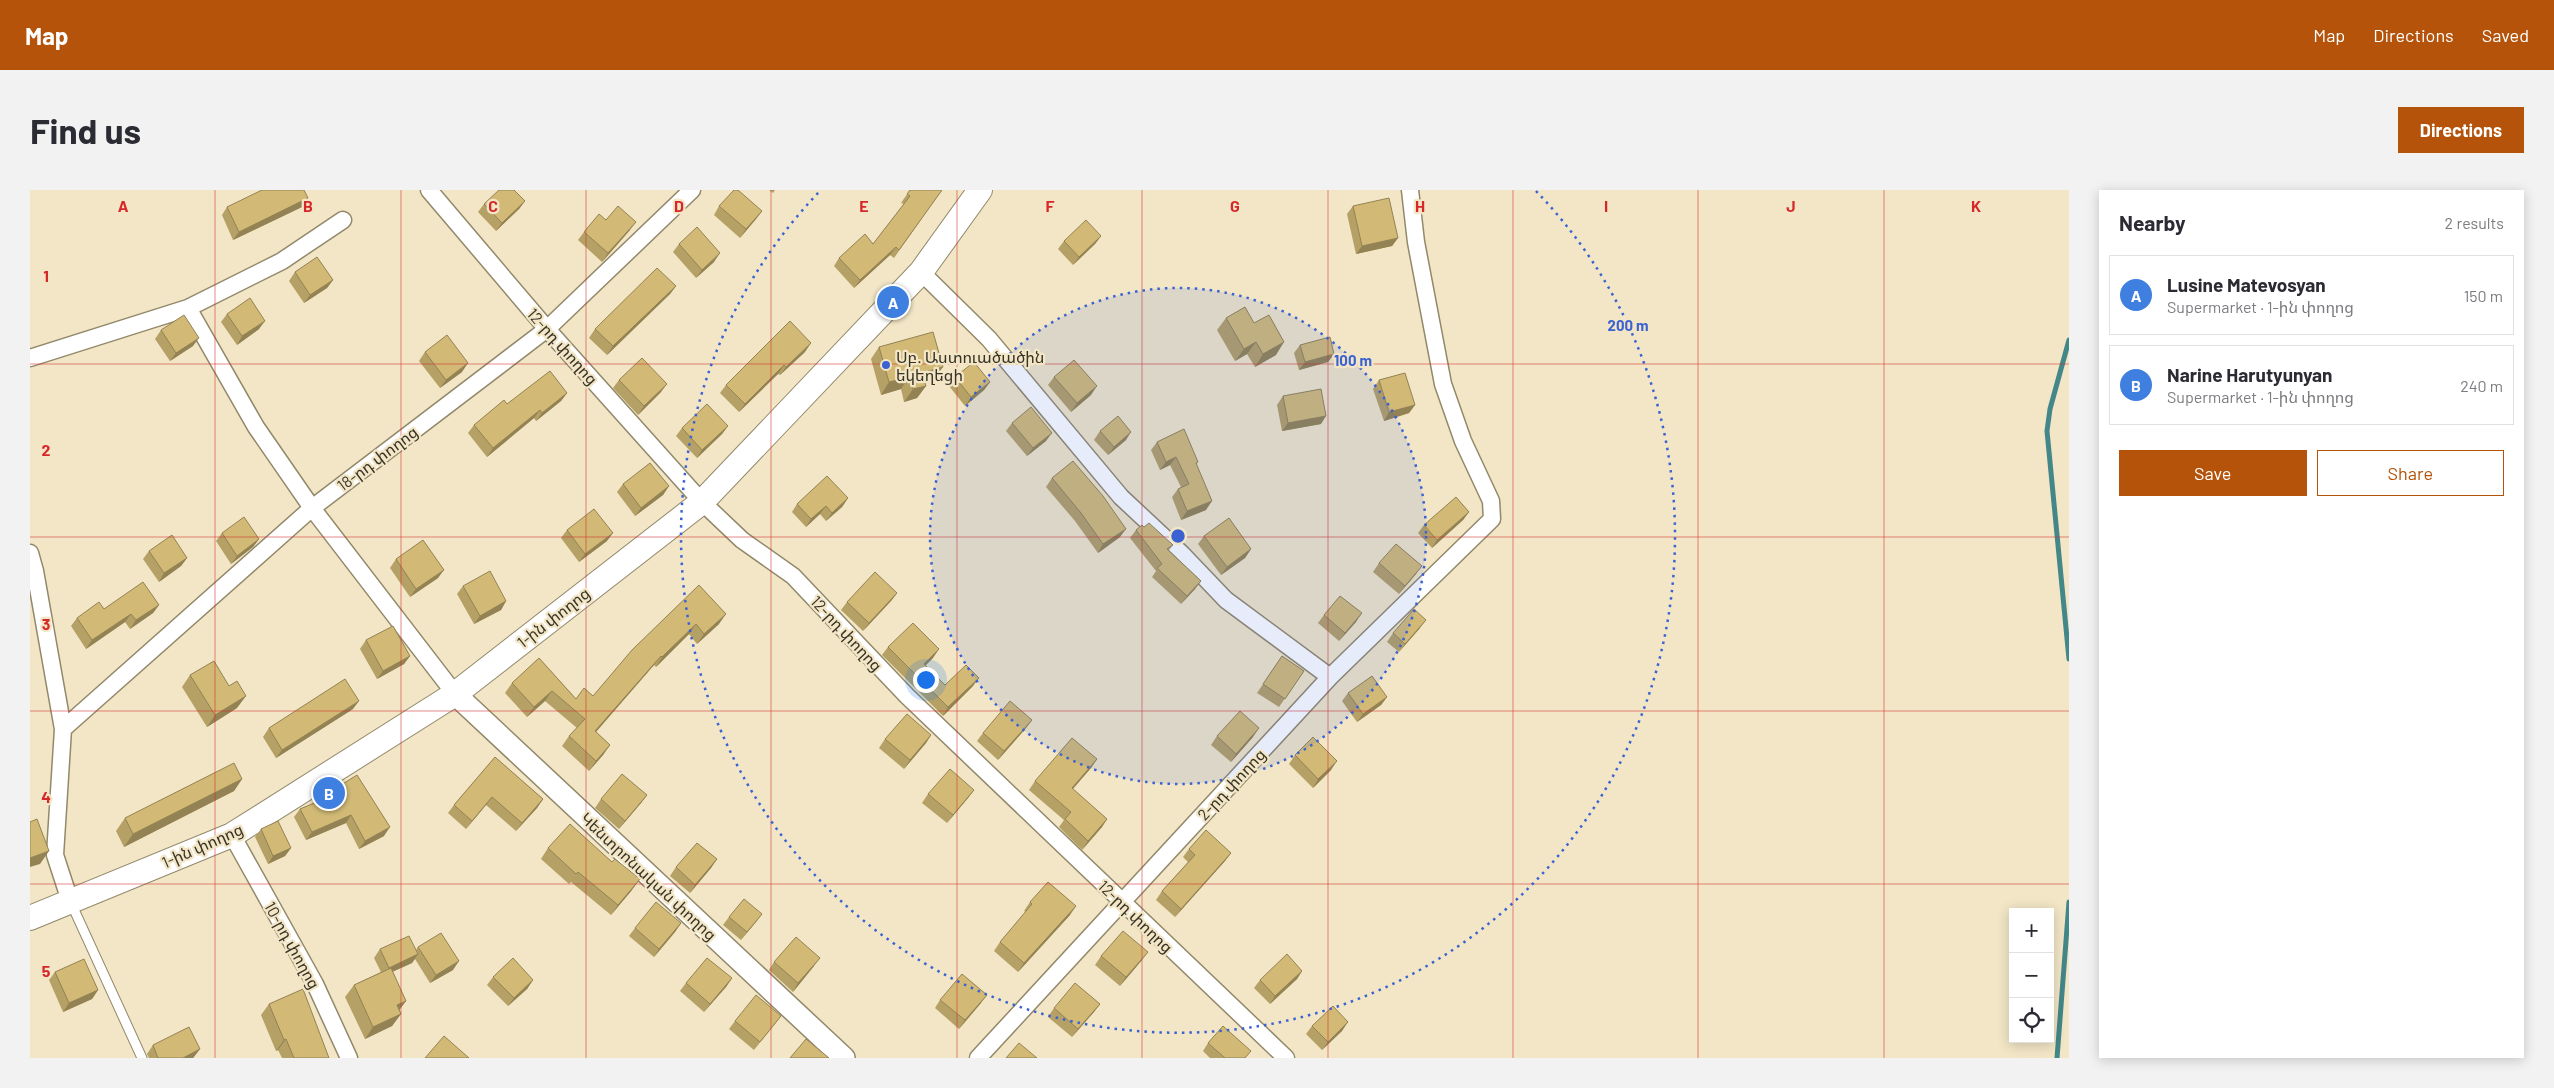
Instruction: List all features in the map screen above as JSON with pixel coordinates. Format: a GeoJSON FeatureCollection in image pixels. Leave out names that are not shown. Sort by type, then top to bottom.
{"type":"FeatureCollection","features":[{"type":"Feature","properties":{"kind":"main road","name":"1-ին փողոց"},"geometry":{"type":"LineString","coordinates":[[30,918],[232,835],[455,694],[702,502],[921,272],[980,190]]}},
{"type":"Feature","properties":{"kind":"street","name":"12-րդ փողոց"},"geometry":{"type":"LineString","coordinates":[[429,190],[547,329],[702,502],[742,540],[794,576],[906,696],[1286,1058]]}},
{"type":"Feature","properties":{"kind":"street","name":"18-րդ փողոց"},"geometry":{"type":"LineString","coordinates":[[63,728],[312,508],[547,329],[692,190]]}},
{"type":"Feature","properties":{"kind":"street","name":"2-րդ փողոց"},"geometry":{"type":"LineString","coordinates":[[978,1058],[1330,677],[1492,519],[1491,501],[1463,441],[1443,384],[1416,242],[1410,190]]}},
{"type":"Feature","properties":{"kind":"street"},"geometry":{"type":"LineString","coordinates":[[30,358],[188,308],[282,261],[343,220]]}},
{"type":"Feature","properties":{"kind":"street"},"geometry":{"type":"LineString","coordinates":[[921,272],[989,339],[1121,496],[1182,554],[1226,600],[1330,677]]}},
{"type":"Feature","properties":{"kind":"street"},"geometry":{"type":"LineString","coordinates":[[188,308],[256,427],[312,508],[455,694]]}},
{"type":"Feature","properties":{"kind":"street"},"geometry":{"type":"LineString","coordinates":[[30,553],[35,571],[63,728],[55,855],[70,901]]}},
{"type":"Feature","properties":{"kind":"street","name":"Կենտրոնական փողոց"},"geometry":{"type":"LineString","coordinates":[[455,694],[844,1058]]}},
{"type":"Feature","properties":{"kind":"street","name":"10-րդ փողոց"},"geometry":{"type":"LineString","coordinates":[[232,835],[315,984],[349,1058]]}},
{"type":"Feature","properties":{"kind":"lane"},"geometry":{"type":"LineString","coordinates":[[70,901],[142,1058]]}},
{"type":"Feature","properties":{"kind":"building"},"geometry":{"type":"Polygon","coordinates":[[[262,190],[304,190],[308,198],[239,232],[227,207],[262,190]]]}},
{"type":"Feature","properties":{"kind":"building"},"geometry":{"type":"Polygon","coordinates":[[[499,190],[514,190],[525,201],[502,223],[484,204],[499,190]]]}},
{"type":"Feature","properties":{"kind":"building"},"geometry":{"type":"Polygon","coordinates":[[[734,190],[738,190],[762,211],[746,229],[719,206],[734,190]]]}},
{"type":"Feature","properties":{"kind":"building"},"geometry":{"type":"Polygon","coordinates":[[[910,190],[942,190],[899,250],[896,247],[860,280],[839,258],[865,234],[873,244],[910,196],[907,194],[910,190]]]}},
{"type":"Feature","properties":{"kind":"building"},"geometry":{"type":"Polygon","coordinates":[[[1389,198],[1398,238],[1362,246],[1353,206],[1389,198]]]}},
{"type":"Feature","properties":{"kind":"building"},"geometry":{"type":"Polygon","coordinates":[[[618,206],[636,222],[608,253],[584,232],[599,214],[606,220],[618,206]]]}},
{"type":"Feature","properties":{"kind":"building"},"geometry":{"type":"Polygon","coordinates":[[[1086,220],[1101,236],[1079,257],[1064,241],[1086,220]]]}},
{"type":"Feature","properties":{"kind":"building"},"geometry":{"type":"Polygon","coordinates":[[[697,227],[720,253],[702,270],[679,244],[697,227]]]}},
{"type":"Feature","properties":{"kind":"building"},"geometry":{"type":"Polygon","coordinates":[[[317,257],[333,280],[310,295],[295,272],[317,257]]]}},
{"type":"Feature","properties":{"kind":"building"},"geometry":{"type":"Polygon","coordinates":[[[657,268],[676,286],[613,346],[595,329],[657,268]]]}},
{"type":"Feature","properties":{"kind":"building"},"geometry":{"type":"Polygon","coordinates":[[[250,298],[265,321],[242,336],[227,314],[250,298]]]}},
{"type":"Feature","properties":{"kind":"building"},"geometry":{"type":"Polygon","coordinates":[[[1245,307],[1254,323],[1269,315],[1284,342],[1263,354],[1256,342],[1244,349],[1226,318],[1245,307]]]}},
{"type":"Feature","properties":{"kind":"building"},"geometry":{"type":"Polygon","coordinates":[[[184,315],[199,338],[176,353],[161,330],[184,315]]]}},
{"type":"Feature","properties":{"kind":"building"},"geometry":{"type":"Polygon","coordinates":[[[790,321],[811,343],[786,367],[784,365],[745,404],[726,385],[790,321]]]}},
{"type":"Feature","properties":{"kind":"building"},"geometry":{"type":"Polygon","coordinates":[[[933,332],[943,367],[922,373],[926,386],[913,389],[909,377],[889,382],[879,347],[933,332]]]}},
{"type":"Feature","properties":{"kind":"building"},"geometry":{"type":"Polygon","coordinates":[[[447,335],[468,363],[446,380],[425,352],[447,335]]]}},
{"type":"Feature","properties":{"kind":"building"},"geometry":{"type":"Polygon","coordinates":[[[1330,337],[1334,354],[1305,362],[1300,345],[1330,337]]]}},
{"type":"Feature","properties":{"kind":"building"},"geometry":{"type":"Polygon","coordinates":[[[642,358],[667,384],[644,406],[619,380],[642,358]]]}},
{"type":"Feature","properties":{"kind":"building"},"geometry":{"type":"Polygon","coordinates":[[[1074,360],[1097,386],[1077,403],[1054,377],[1074,360]]]}},
{"type":"Feature","properties":{"kind":"building"},"geometry":{"type":"Polygon","coordinates":[[[974,362],[990,382],[971,397],[955,377],[974,362]]]}},
{"type":"Feature","properties":{"kind":"building"},"geometry":{"type":"Polygon","coordinates":[[[550,371],[567,393],[542,413],[540,410],[493,448],[474,425],[504,400],[507,404],[550,371]]]}},
{"type":"Feature","properties":{"kind":"building"},"geometry":{"type":"Polygon","coordinates":[[[1405,373],[1415,405],[1389,412],[1379,380],[1405,373]]]}},
{"type":"Feature","properties":{"kind":"building"},"geometry":{"type":"Polygon","coordinates":[[[1321,389],[1326,416],[1288,423],[1283,396],[1321,389]]]}},
{"type":"Feature","properties":{"kind":"building"},"geometry":{"type":"Polygon","coordinates":[[[707,404],[728,426],[702,450],[682,428],[707,404]]]}},
{"type":"Feature","properties":{"kind":"building"},"geometry":{"type":"Polygon","coordinates":[[[1031,407],[1052,433],[1033,448],[1012,423],[1031,407]]]}},
{"type":"Feature","properties":{"kind":"building"},"geometry":{"type":"Polygon","coordinates":[[[1118,416],[1131,432],[1114,447],[1100,431],[1118,416]]]}},
{"type":"Feature","properties":{"kind":"building"},"geometry":{"type":"Polygon","coordinates":[[[1184,429],[1212,501],[1187,511],[1178,489],[1189,484],[1176,457],[1166,462],[1157,442],[1184,429]]]}},
{"type":"Feature","properties":{"kind":"building"},"geometry":{"type":"Polygon","coordinates":[[[1073,461],[1103,496],[1126,529],[1103,544],[1081,513],[1052,478],[1073,461]]]}},
{"type":"Feature","properties":{"kind":"building"},"geometry":{"type":"Polygon","coordinates":[[[650,463],[669,486],[641,508],[623,484],[650,463]]]}},
{"type":"Feature","properties":{"kind":"building"},"geometry":{"type":"Polygon","coordinates":[[[827,476],[848,498],[832,513],[826,506],[811,519],[797,504],[827,476]]]}},
{"type":"Feature","properties":{"kind":"building"},"geometry":{"type":"Polygon","coordinates":[[[1456,497],[1469,512],[1437,540],[1424,525],[1456,497]]]}},
{"type":"Feature","properties":{"kind":"building"},"geometry":{"type":"Polygon","coordinates":[[[594,509],[613,533],[585,554],[567,530],[594,509]]]}},
{"type":"Feature","properties":{"kind":"building"},"geometry":{"type":"Polygon","coordinates":[[[244,517],[259,539],[237,556],[222,533],[244,517]]]}},
{"type":"Feature","properties":{"kind":"building"},"geometry":{"type":"Polygon","coordinates":[[[1229,518],[1251,549],[1227,567],[1204,536],[1229,518]]]}},
{"type":"Feature","properties":{"kind":"building"},"geometry":{"type":"Polygon","coordinates":[[[1149,523],[1173,545],[1167,549],[1201,581],[1187,596],[1157,568],[1162,564],[1136,530],[1142,525],[1144,527],[1149,523]]]}},
{"type":"Feature","properties":{"kind":"building"},"geometry":{"type":"Polygon","coordinates":[[[172,535],[187,558],[164,573],[149,551],[172,535]]]}},
{"type":"Feature","properties":{"kind":"building"},"geometry":{"type":"Polygon","coordinates":[[[423,540],[444,570],[416,589],[396,559],[423,540]]]}},
{"type":"Feature","properties":{"kind":"building"},"geometry":{"type":"Polygon","coordinates":[[[1396,544],[1422,566],[1405,586],[1379,563],[1396,544]]]}},
{"type":"Feature","properties":{"kind":"building"},"geometry":{"type":"Polygon","coordinates":[[[490,571],[506,601],[480,616],[463,586],[490,571]]]}},
{"type":"Feature","properties":{"kind":"building"},"geometry":{"type":"Polygon","coordinates":[[[875,572],[897,593],[869,623],[847,602],[875,572]]]}},
{"type":"Feature","properties":{"kind":"building"},"geometry":{"type":"Polygon","coordinates":[[[143,582],[159,605],[136,620],[131,614],[92,640],[77,618],[99,602],[104,609],[143,582]]]}},
{"type":"Feature","properties":{"kind":"building"},"geometry":{"type":"Polygon","coordinates":[[[699,585],[726,614],[704,634],[696,624],[661,656],[595,731],[610,745],[596,761],[569,736],[585,719],[552,691],[534,707],[512,683],[539,658],[576,699],[584,688],[593,696],[632,650],[699,585]]]}},
{"type":"Feature","properties":{"kind":"building"},"geometry":{"type":"Polygon","coordinates":[[[1340,596],[1362,613],[1345,633],[1324,615],[1340,596]]]}},
{"type":"Feature","properties":{"kind":"building"},"geometry":{"type":"Polygon","coordinates":[[[1414,609],[1426,620],[1405,644],[1393,633],[1414,609]]]}},
{"type":"Feature","properties":{"kind":"building"},"geometry":{"type":"Polygon","coordinates":[[[913,623],[939,649],[924,664],[945,685],[966,665],[979,678],[948,707],[888,647],[913,623]]]}},
{"type":"Feature","properties":{"kind":"building"},"geometry":{"type":"Polygon","coordinates":[[[393,626],[410,656],[383,671],[366,640],[393,626]]]}},
{"type":"Feature","properties":{"kind":"building"},"geometry":{"type":"Polygon","coordinates":[[[1282,656],[1304,671],[1285,699],[1263,684],[1282,656]]]}},
{"type":"Feature","properties":{"kind":"building"},"geometry":{"type":"Polygon","coordinates":[[[214,661],[229,686],[237,681],[246,696],[215,715],[190,675],[214,661]]]}},
{"type":"Feature","properties":{"kind":"building"},"geometry":{"type":"Polygon","coordinates":[[[1372,676],[1387,697],[1363,714],[1348,693],[1372,676]]]}},
{"type":"Feature","properties":{"kind":"building"},"geometry":{"type":"Polygon","coordinates":[[[345,679],[359,701],[282,750],[269,728],[345,679]]]}},
{"type":"Feature","properties":{"kind":"building"},"geometry":{"type":"Polygon","coordinates":[[[1010,701],[1032,720],[1004,751],[983,733],[1010,701]]]}},
{"type":"Feature","properties":{"kind":"building"},"geometry":{"type":"Polygon","coordinates":[[[1240,711],[1259,728],[1236,754],[1217,736],[1240,711]]]}},
{"type":"Feature","properties":{"kind":"building"},"geometry":{"type":"Polygon","coordinates":[[[907,714],[931,735],[910,760],[885,739],[907,714]]]}},
{"type":"Feature","properties":{"kind":"building"},"geometry":{"type":"Polygon","coordinates":[[[1313,737],[1337,761],[1318,779],[1295,755],[1313,737]]]}},
{"type":"Feature","properties":{"kind":"building"},"geometry":{"type":"Polygon","coordinates":[[[1072,738],[1097,759],[1072,788],[1107,819],[1088,841],[1065,819],[1071,812],[1035,781],[1072,738]]]}},
{"type":"Feature","properties":{"kind":"building"},"geometry":{"type":"Polygon","coordinates":[[[495,757],[543,799],[522,823],[492,797],[472,821],[454,805],[495,757]]]}},
{"type":"Feature","properties":{"kind":"building"},"geometry":{"type":"Polygon","coordinates":[[[234,763],[242,779],[133,834],[125,818],[234,763]]]}},
{"type":"Feature","properties":{"kind":"building"},"geometry":{"type":"Polygon","coordinates":[[[950,769],[974,790],[953,815],[928,794],[950,769]]]}},
{"type":"Feature","properties":{"kind":"building"},"geometry":{"type":"Polygon","coordinates":[[[622,774],[647,795],[625,821],[601,799],[622,774]]]}},
{"type":"Feature","properties":{"kind":"building"},"geometry":{"type":"Polygon","coordinates":[[[357,775],[390,827],[365,841],[351,815],[312,832],[300,809],[331,796],[328,793],[357,775]]]}},
{"type":"Feature","properties":{"kind":"building"},"geometry":{"type":"Polygon","coordinates":[[[37,819],[49,851],[30,858],[30,822],[37,819]]]}},
{"type":"Feature","properties":{"kind":"building"},"geometry":{"type":"Polygon","coordinates":[[[278,821],[291,848],[273,856],[261,829],[278,821]]]}},
{"type":"Feature","properties":{"kind":"building"},"geometry":{"type":"Polygon","coordinates":[[[570,824],[612,862],[615,859],[640,879],[618,905],[578,872],[576,874],[548,848],[570,824]]]}},
{"type":"Feature","properties":{"kind":"building"},"geometry":{"type":"Polygon","coordinates":[[[1206,830],[1231,853],[1181,909],[1162,891],[1195,855],[1189,849],[1206,830]]]}},
{"type":"Feature","properties":{"kind":"building"},"geometry":{"type":"Polygon","coordinates":[[[697,843],[717,859],[695,885],[676,867],[697,843]]]}},
{"type":"Feature","properties":{"kind":"building"},"geometry":{"type":"Polygon","coordinates":[[[1048,882],[1076,906],[1024,963],[1000,942],[1032,904],[1030,902],[1048,882]]]}},
{"type":"Feature","properties":{"kind":"building"},"geometry":{"type":"Polygon","coordinates":[[[744,899],[762,914],[747,932],[729,917],[744,899]]]}},
{"type":"Feature","properties":{"kind":"building"},"geometry":{"type":"Polygon","coordinates":[[[656,902],[681,923],[659,949],[635,928],[656,902]]]}},
{"type":"Feature","properties":{"kind":"building"},"geometry":{"type":"Polygon","coordinates":[[[1123,931],[1148,952],[1126,977],[1101,956],[1123,931]]]}},
{"type":"Feature","properties":{"kind":"building"},"geometry":{"type":"Polygon","coordinates":[[[441,933],[459,961],[436,975],[418,947],[441,933]]]}},
{"type":"Feature","properties":{"kind":"building"},"geometry":{"type":"Polygon","coordinates":[[[409,936],[418,954],[389,968],[380,949],[409,936]]]}},
{"type":"Feature","properties":{"kind":"building"},"geometry":{"type":"Polygon","coordinates":[[[796,937],[820,958],[798,983],[774,962],[796,937]]]}},
{"type":"Feature","properties":{"kind":"building"},"geometry":{"type":"Polygon","coordinates":[[[1287,954],[1302,971],[1275,996],[1260,980],[1287,954]]]}},
{"type":"Feature","properties":{"kind":"building"},"geometry":{"type":"Polygon","coordinates":[[[513,958],[533,980],[514,998],[493,977],[513,958]]]}},
{"type":"Feature","properties":{"kind":"building"},"geometry":{"type":"Polygon","coordinates":[[[707,958],[732,978],[710,1004],[686,983],[707,958]]]}},
{"type":"Feature","properties":{"kind":"building"},"geometry":{"type":"Polygon","coordinates":[[[84,959],[98,990],[69,1003],[55,972],[84,959]]]}},
{"type":"Feature","properties":{"kind":"building"},"geometry":{"type":"Polygon","coordinates":[[[391,968],[406,1001],[397,1005],[401,1014],[373,1027],[354,985],[391,968]]]}},
{"type":"Feature","properties":{"kind":"building"},"geometry":{"type":"Polygon","coordinates":[[[962,974],[987,995],[965,1020],[940,1000],[962,974]]]}},
{"type":"Feature","properties":{"kind":"building"},"geometry":{"type":"Polygon","coordinates":[[[1075,983],[1100,1004],[1078,1029],[1054,1008],[1075,983]]]}},
{"type":"Feature","properties":{"kind":"building"},"geometry":{"type":"Polygon","coordinates":[[[303,989],[329,1058],[294,1058],[286,1039],[284,1040],[269,1004],[303,989]]]}},
{"type":"Feature","properties":{"kind":"building"},"geometry":{"type":"Polygon","coordinates":[[[756,995],[781,1016],[760,1042],[735,1021],[756,995]]]}},
{"type":"Feature","properties":{"kind":"building"},"geometry":{"type":"Polygon","coordinates":[[[1333,1006],[1348,1022],[1328,1042],[1312,1026],[1333,1006]]]}},
{"type":"Feature","properties":{"kind":"building"},"geometry":{"type":"Polygon","coordinates":[[[1223,1026],[1251,1051],[1245,1058],[1225,1058],[1208,1043],[1223,1026]]]}},
{"type":"Feature","properties":{"kind":"building"},"geometry":{"type":"Polygon","coordinates":[[[189,1027],[200,1049],[183,1058],[158,1058],[153,1045],[189,1027]]]}},
{"type":"Feature","properties":{"kind":"building"},"geometry":{"type":"Polygon","coordinates":[[[444,1036],[469,1058],[425,1058],[444,1036]]]}},
{"type":"Feature","properties":{"kind":"building"},"geometry":{"type":"Polygon","coordinates":[[[806,1039],[829,1058],[790,1058],[806,1039]]]}},
{"type":"Feature","properties":{"kind":"building"},"geometry":{"type":"Polygon","coordinates":[[[1019,1043],[1037,1058],[1006,1058],[1019,1043]]]}},
{"type":"Feature","properties":{"kind":"waterway"},"geometry":{"type":"LineString","coordinates":[[2069,340],[2050,409],[2047,431],[2069,659]]}},
{"type":"Feature","properties":{"kind":"waterway"},"geometry":{"type":"LineString","coordinates":[[2057,1058],[2069,902]]}},
{"type":"Feature","properties":{"kind":"place","name":"Lusine Matevosyan"},"geometry":{"type":"Point","coordinates":[893,302]}},
{"type":"Feature","properties":{"kind":"place","name":"Սբ. Աստուածածին եկեղեցի"},"geometry":{"type":"Point","coordinates":[886,365]}},
{"type":"Feature","properties":{"kind":"place","name":"Narine Harutyunyan"},"geometry":{"type":"Point","coordinates":[329,793]}}]}
